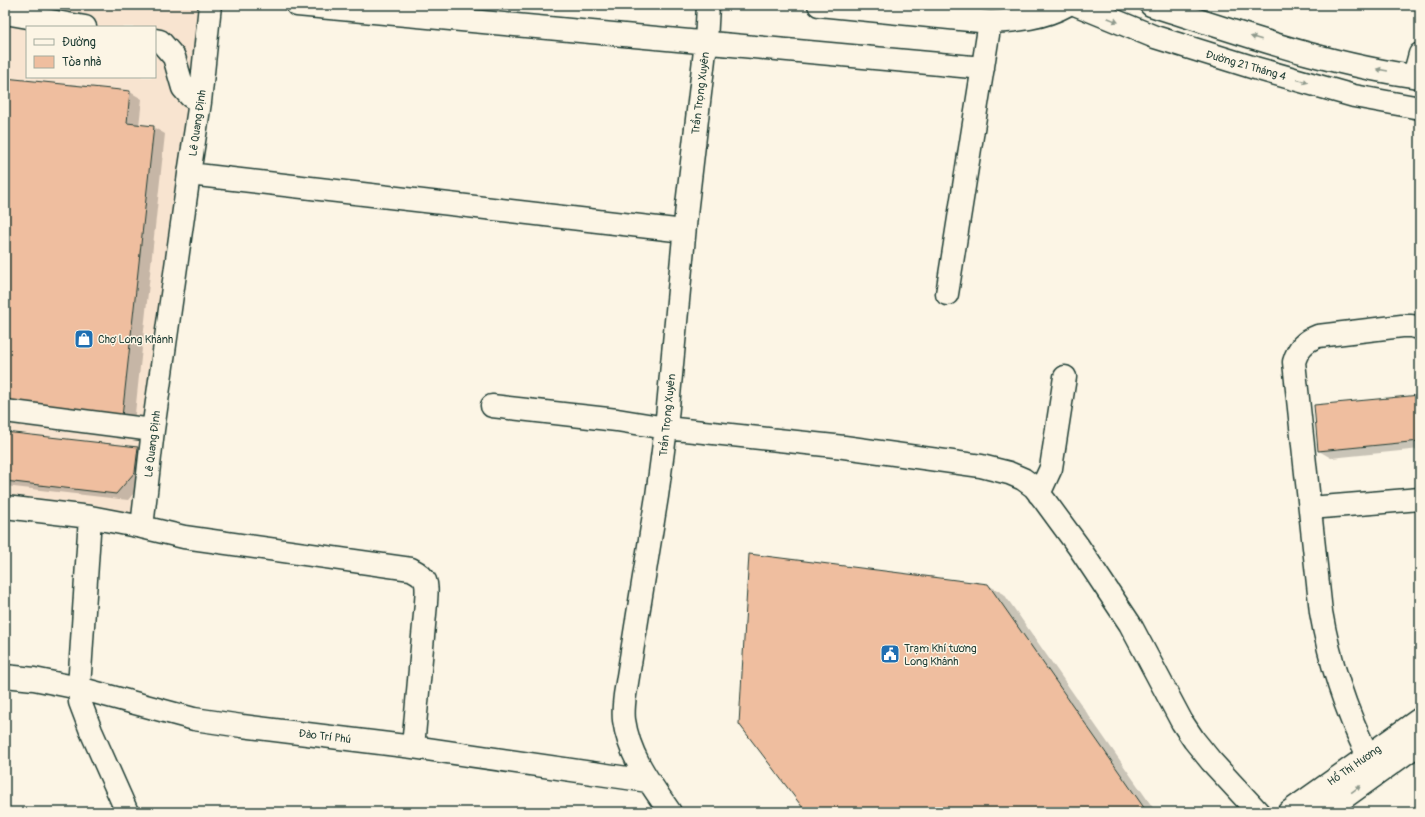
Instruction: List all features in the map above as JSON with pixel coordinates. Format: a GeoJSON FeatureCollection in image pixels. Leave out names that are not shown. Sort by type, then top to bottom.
{"type":"FeatureCollection","features":[{"type":"Feature","properties":{"kind":"main road","name":"Lê Quang Định"},"geometry":{"type":"LineString","coordinates":[[142,527],[153,430],[200,102],[210,5]]}},
{"type":"Feature","properties":{"kind":"main road"},"geometry":{"type":"LineString","coordinates":[[297,5],[983,68]]}},
{"type":"Feature","properties":{"kind":"main road","name":"Trần Trọng Xuyên"},"geometry":{"type":"LineString","coordinates":[[670,812],[648,781],[634,756],[627,737],[624,719],[624,695],[657,496],[666,428],[684,231],[706,42],[708,5]]}},
{"type":"Feature","properties":{"kind":"main road"},"geometry":{"type":"LineString","coordinates":[[819,5],[990,22],[1012,21],[1055,12],[1067,5]]}},
{"type":"Feature","properties":{"kind":"main road","name":"Đường 21 Tháng 4"},"geometry":{"type":"LineString","coordinates":[[1077,5],[1155,37],[1248,66],[1354,96],[1420,108]]}},
{"type":"Feature","properties":{"kind":"main road"},"geometry":{"type":"LineString","coordinates":[[1151,5],[1328,60],[1417,76],[1420,54]]}},
{"type":"Feature","properties":{"kind":"main road"},"geometry":{"type":"LineString","coordinates":[[14,11],[81,26]]}},
{"type":"Feature","properties":{"kind":"main road"},"geometry":{"type":"LineString","coordinates":[[947,294],[990,22]]}},
{"type":"Feature","properties":{"kind":"main road"},"geometry":{"type":"LineString","coordinates":[[156,40],[160,41],[174,57],[184,88],[190,96],[200,102]]}},
{"type":"Feature","properties":{"kind":"main road"},"geometry":{"type":"LineString","coordinates":[[189,174],[684,231]]}},
{"type":"Feature","properties":{"kind":"main road"},"geometry":{"type":"LineString","coordinates":[[1368,756],[1345,704],[1326,643],[1321,612],[1294,362],[1300,347],[1305,342],[1318,336],[1402,326],[1420,328]]}},
{"type":"Feature","properties":{"kind":"main road"},"geometry":{"type":"LineString","coordinates":[[1039,494],[1052,468],[1065,377]]}},
{"type":"Feature","properties":{"kind":"main road"},"geometry":{"type":"LineString","coordinates":[[492,406],[617,420],[666,428],[844,447],[981,466],[1023,478],[1034,487],[1078,546],[1130,624],[1182,722],[1211,761],[1258,812]]}},
{"type":"Feature","properties":{"kind":"main road"},"geometry":{"type":"LineString","coordinates":[[5,412],[153,430]]}},
{"type":"Feature","properties":{"kind":"main road"},"geometry":{"type":"LineString","coordinates":[[1310,508],[1420,498]]}},
{"type":"Feature","properties":{"kind":"main road"},"geometry":{"type":"LineString","coordinates":[[5,507],[90,517],[184,537],[411,568],[420,574],[427,584],[413,747]]}},
{"type":"Feature","properties":{"kind":"main road"},"geometry":{"type":"LineString","coordinates":[[90,517],[79,688],[80,702],[88,724],[127,812]]}},
{"type":"Feature","properties":{"kind":"main road","name":"Đào Trí Phú"},"geometry":{"type":"LineString","coordinates":[[5,676],[34,679],[79,688],[194,718],[242,726],[413,747],[648,781]]}},
{"type":"Feature","properties":{"kind":"main road","name":"Hồ Thị Hương"},"geometry":{"type":"LineString","coordinates":[[1289,812],[1420,719]]}},
{"type":"Feature","properties":{"kind":"main road","name":"Hồ Thị Hương"},"geometry":{"type":"LineString","coordinates":[[1324,812],[1420,742]]}},
{"type":"Feature","properties":{"kind":"shaded area","name":"Chợ Long Khánh"},"geometry":{"type":"Polygon","coordinates":[[[5,5],[203,5],[134,516],[5,504],[5,5]]]}},
{"type":"Feature","properties":{"kind":"building"},"geometry":{"type":"Polygon","coordinates":[[[5,78],[130,91],[127,123],[154,126],[122,417],[5,405],[5,78]]]}},
{"type":"Feature","properties":{"kind":"building"},"geometry":{"type":"Polygon","coordinates":[[[1420,395],[1420,441],[1318,451],[1314,405],[1420,395]]]}},
{"type":"Feature","properties":{"kind":"building"},"geometry":{"type":"Polygon","coordinates":[[[5,432],[138,447],[135,472],[116,494],[5,481],[5,432]]]}},
{"type":"Feature","properties":{"kind":"building","name":"Trạm Khí tương Long Khánh"},"geometry":{"type":"Polygon","coordinates":[[[749,554],[988,584],[1147,812],[806,812],[739,724],[749,554]]]}},
{"type":"Feature","properties":{"kind":"place","name":"Chợ Long Khánh"},"geometry":{"type":"Point","coordinates":[84,339]}},
{"type":"Feature","properties":{"kind":"place","name":"Trạm Khí tương Long Khánh"},"geometry":{"type":"Point","coordinates":[890,654]}}]}
